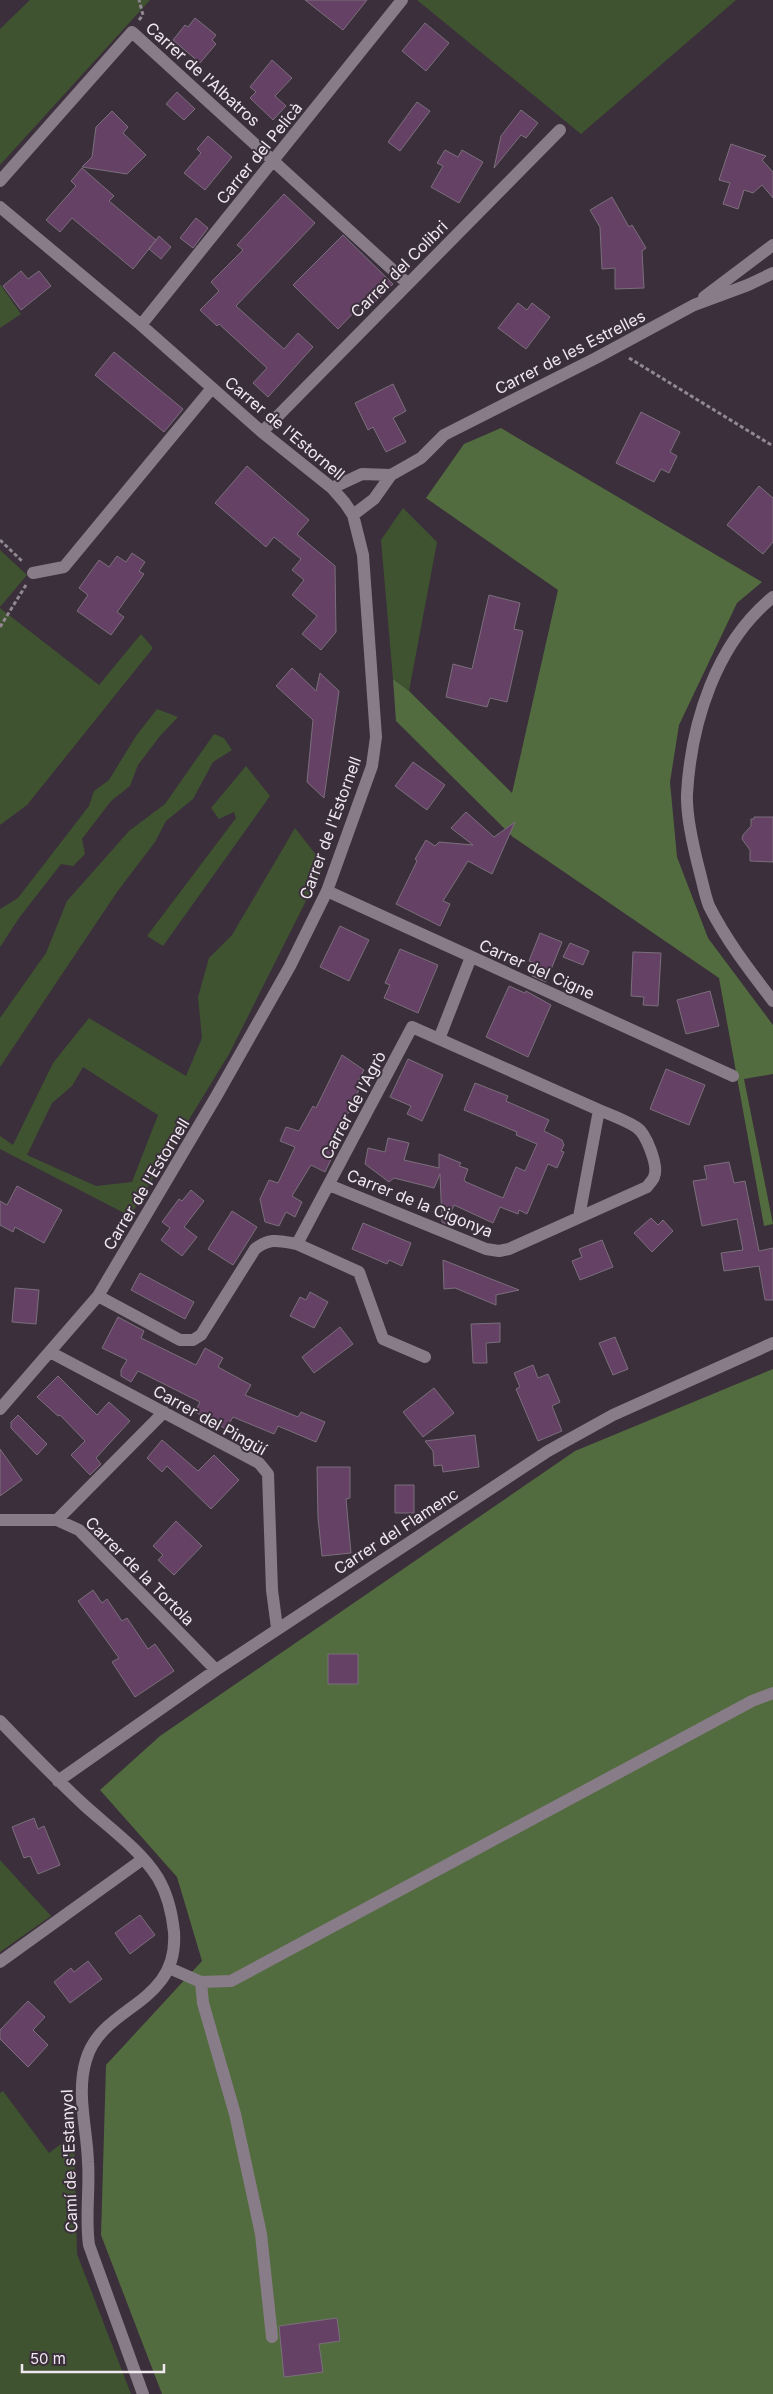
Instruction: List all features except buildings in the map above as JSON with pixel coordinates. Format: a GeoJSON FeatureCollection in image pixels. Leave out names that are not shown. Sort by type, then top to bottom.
{"type":"FeatureCollection","features":[{"type":"Feature","properties":{"kind":"street","name":"Carrer del Pelicà"},"geometry":{"type":"LineString","coordinates":[[142,325],[402,0]]}},
{"type":"Feature","properties":{"kind":"street","name":"Carrer de l'Albatros"},"geometry":{"type":"LineString","coordinates":[[0,181],[132,32],[407,283]]}},
{"type":"Feature","properties":{"kind":"street","name":"Carrer del Colibri"},"geometry":{"type":"LineString","coordinates":[[262,432],[560,130]]}},
{"type":"Feature","properties":{"kind":"street","name":"Carrer de l'Estornell"},"geometry":{"type":"LineString","coordinates":[[0,208],[142,325],[262,432],[332,488],[353,515],[363,555],[376,738],[372,766],[328,891],[290,966],[222,1086],[98,1296],[0,1409]]}},
{"type":"Feature","properties":{"kind":"street"},"geometry":{"type":"LineString","coordinates":[[694,305],[773,245]]}},
{"type":"Feature","properties":{"kind":"street","name":"Carrer de les Estrelles"},"geometry":{"type":"LineString","coordinates":[[353,515],[374,499],[391,475],[421,458],[444,434],[614,348],[694,305],[748,285],[773,273]]}},
{"type":"Feature","properties":{"kind":"street"},"geometry":{"type":"LineString","coordinates":[[33,572],[64,566],[212,388]]}},
{"type":"Feature","properties":{"kind":"street"},"geometry":{"type":"LineString","coordinates":[[332,488],[362,474],[391,475]]}},
{"type":"Feature","properties":{"kind":"street"},"geometry":{"type":"LineString","coordinates":[[773,597],[763,605],[729,648],[708,690],[694,744],[687,796],[694,852],[709,905],[737,953],[773,1001]]}},
{"type":"Feature","properties":{"kind":"street","name":"Carrer del Cigne"},"geometry":{"type":"LineString","coordinates":[[328,891],[733,1076]]}},
{"type":"Feature","properties":{"kind":"street"},"geometry":{"type":"LineString","coordinates":[[439,1039],[471,957]]}},
{"type":"Feature","properties":{"kind":"street","name":"Carrer de l'Agrò"},"geometry":{"type":"LineString","coordinates":[[297,1244],[412,1027],[599,1110]]}},
{"type":"Feature","properties":{"kind":"street"},"geometry":{"type":"LineString","coordinates":[[579,1217],[599,1110]]}},
{"type":"Feature","properties":{"kind":"street","name":"Carrer de la Cigonya"},"geometry":{"type":"LineString","coordinates":[[329,1185],[486,1249],[499,1251],[509,1249],[647,1187],[654,1177],[656,1167],[653,1156],[637,1127],[599,1110]]}},
{"type":"Feature","properties":{"kind":"street"},"geometry":{"type":"LineString","coordinates":[[98,1296],[180,1340],[193,1340],[200,1335],[255,1249],[264,1241],[273,1239],[297,1244],[358,1272],[383,1339],[425,1357]]}},
{"type":"Feature","properties":{"kind":"street","name":"Carrer del Flamenc"},"geometry":{"type":"LineString","coordinates":[[58,1781],[277,1628],[548,1451],[612,1415],[773,1343]]}},
{"type":"Feature","properties":{"kind":"street","name":"Carrer del Pingüí"},"geometry":{"type":"LineString","coordinates":[[50,1352],[259,1463],[268,1474],[272,1590],[277,1628]]}},
{"type":"Feature","properties":{"kind":"street"},"geometry":{"type":"LineString","coordinates":[[57,1520],[164,1412]]}},
{"type":"Feature","properties":{"kind":"street","name":"Carrer de la Tortola"},"geometry":{"type":"LineString","coordinates":[[0,1520],[57,1520],[79,1530],[216,1670]]}},
{"type":"Feature","properties":{"kind":"street"},"geometry":{"type":"LineString","coordinates":[[169,1968],[201,1982],[231,1980],[752,1701],[773,1693]]}},
{"type":"Feature","properties":{"kind":"street","name":"Camí de s'Estanyol"},"geometry":{"type":"LineString","coordinates":[[0,1721],[58,1781],[143,1859],[157,1877],[169,1903],[174,1937],[169,1968],[150,1995],[124,2013],[93,2043],[86,2058],[81,2095],[88,2160],[87,2230],[89,2245],[143,2394]]}},
{"type":"Feature","properties":{"kind":"street"},"geometry":{"type":"LineString","coordinates":[[0,1962],[143,1859]]}},
{"type":"Feature","properties":{"kind":"street"},"geometry":{"type":"LineString","coordinates":[[201,1982],[204,2003],[235,2114],[261,2234],[272,2337]]}},
{"type":"Feature","properties":{"kind":"path"},"geometry":{"type":"LineString","coordinates":[[614,348],[773,446]]}},
{"type":"Feature","properties":{"kind":"path"},"geometry":{"type":"LineString","coordinates":[[0,540],[33,572],[0,627]]}},
{"type":"Feature","properties":{"kind":"green space"},"geometry":{"type":"Polygon","coordinates":[[[30,0],[150,0],[0,165],[0,29],[30,0]]]}},
{"type":"Feature","properties":{"kind":"green space"},"geometry":{"type":"Polygon","coordinates":[[[417,0],[736,0],[581,134],[417,0]]]}},
{"type":"Feature","properties":{"kind":"green space"},"geometry":{"type":"Polygon","coordinates":[[[0,284],[21,314],[0,328],[0,284]]]}},
{"type":"Feature","properties":{"kind":"green space"},"geometry":{"type":"Polygon","coordinates":[[[501,428],[762,582],[737,603],[679,725],[670,782],[677,857],[708,938],[773,1025],[773,1074],[744,1079],[773,1224],[764,1226],[719,978],[513,837],[396,721],[393,679],[409,691],[512,793],[558,590],[426,498],[464,444],[501,428]]]}},
{"type":"Feature","properties":{"kind":"green space"},"geometry":{"type":"Polygon","coordinates":[[[403,508],[437,542],[409,691],[393,679],[381,540],[403,508]]]}},
{"type":"Feature","properties":{"kind":"green space"},"geometry":{"type":"Polygon","coordinates":[[[0,550],[27,575],[0,607],[0,550]]]}},
{"type":"Feature","properties":{"kind":"green space"},"geometry":{"type":"Polygon","coordinates":[[[0,608],[99,685],[141,634],[153,648],[27,805],[0,825],[0,608]]]}},
{"type":"Feature","properties":{"kind":"green space"},"geometry":{"type":"Polygon","coordinates":[[[157,709],[178,717],[160,736],[138,765],[130,786],[111,801],[82,839],[85,854],[73,866],[61,864],[19,918],[0,947],[0,909],[18,898],[89,806],[94,791],[109,780],[136,736],[157,709]]]}},
{"type":"Feature","properties":{"kind":"green space"},"geometry":{"type":"Polygon","coordinates":[[[214,734],[224,738],[232,750],[213,762],[193,799],[166,821],[155,842],[117,892],[0,1067],[0,1018],[46,953],[67,901],[129,831],[165,804],[214,734]]]}},
{"type":"Feature","properties":{"kind":"green space"},"geometry":{"type":"Polygon","coordinates":[[[246,766],[270,796],[163,946],[147,936],[236,818],[234,812],[219,819],[211,808],[246,766]]]}},
{"type":"Feature","properties":{"kind":"green space"},"geometry":{"type":"Polygon","coordinates":[[[295,828],[324,865],[229,1054],[130,1216],[0,1149],[0,1136],[13,1145],[53,1063],[89,1018],[186,1076],[202,1038],[198,997],[209,958],[232,935],[295,828]],[[83,1067],[72,1086],[52,1103],[27,1155],[96,1186],[132,1182],[158,1115],[83,1067]]]}},
{"type":"Feature","properties":{"kind":"green space"},"geometry":{"type":"Polygon","coordinates":[[[773,1369],[773,2394],[162,2394],[101,2235],[106,2065],[202,1961],[177,1877],[100,1790],[160,1736],[575,1451],[773,1369]]]}},
{"type":"Feature","properties":{"kind":"green space"},"geometry":{"type":"Polygon","coordinates":[[[0,1860],[51,1916],[0,1952],[0,1860]]]}},
{"type":"Feature","properties":{"kind":"green space"},"geometry":{"type":"Polygon","coordinates":[[[3,2091],[49,2153],[74,2134],[77,2254],[131,2394],[0,2394],[0,2093],[3,2091]]]}}]}
